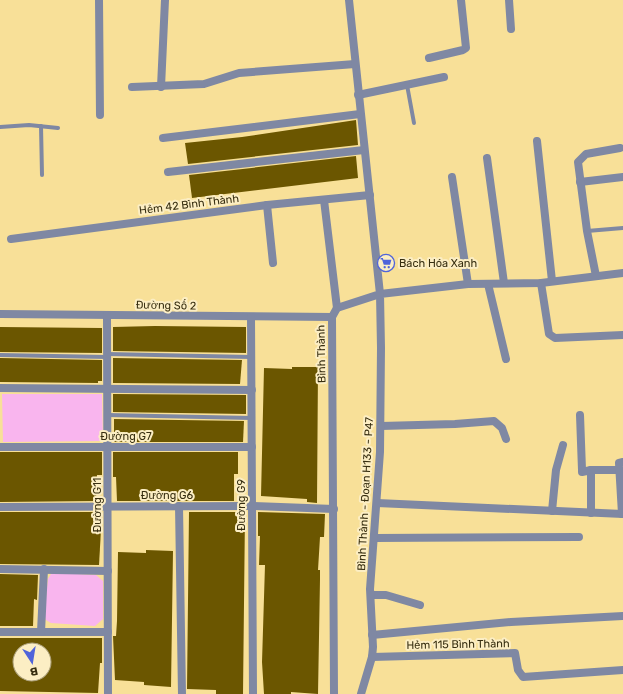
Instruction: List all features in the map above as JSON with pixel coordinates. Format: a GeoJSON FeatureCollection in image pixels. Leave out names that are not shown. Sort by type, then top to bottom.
{"type":"FeatureCollection","features":[{"type":"Feature","properties":{"kind":"street"},"geometry":{"type":"LineString","coordinates":[[99,0],[100,115]]}},
{"type":"Feature","properties":{"kind":"street"},"geometry":{"type":"LineString","coordinates":[[161,87],[165,0]]}},
{"type":"Feature","properties":{"kind":"street"},"geometry":{"type":"LineString","coordinates":[[350,0],[358,95],[380,294]]}},
{"type":"Feature","properties":{"kind":"street"},"geometry":{"type":"LineString","coordinates":[[429,58],[466,48],[460,0]]}},
{"type":"Feature","properties":{"kind":"street"},"geometry":{"type":"LineString","coordinates":[[509,0],[511,29]]}},
{"type":"Feature","properties":{"kind":"street"},"geometry":{"type":"LineString","coordinates":[[132,87],[161,87],[204,84],[239,73],[355,64]]}},
{"type":"Feature","properties":{"kind":"street"},"geometry":{"type":"LineString","coordinates":[[358,95],[444,77]]}},
{"type":"Feature","properties":{"kind":"street"},"geometry":{"type":"LineString","coordinates":[[163,138],[360,114]]}},
{"type":"Feature","properties":{"kind":"street"},"geometry":{"type":"LineString","coordinates":[[537,141],[552,281]]}},
{"type":"Feature","properties":{"kind":"street"},"geometry":{"type":"LineString","coordinates":[[596,276],[587,231],[578,162],[586,154],[620,148]]}},
{"type":"Feature","properties":{"kind":"street"},"geometry":{"type":"LineString","coordinates":[[168,172],[364,150]]}},
{"type":"Feature","properties":{"kind":"street"},"geometry":{"type":"LineString","coordinates":[[487,158],[504,283]]}},
{"type":"Feature","properties":{"kind":"street"},"geometry":{"type":"LineString","coordinates":[[452,177],[468,284]]}},
{"type":"Feature","properties":{"kind":"street"},"geometry":{"type":"LineString","coordinates":[[580,182],[623,177]]}},
{"type":"Feature","properties":{"kind":"street","name":"Hẻm 42 Bình Thành"},"geometry":{"type":"LineString","coordinates":[[11,239],[267,205],[370,195]]}},
{"type":"Feature","properties":{"kind":"street"},"geometry":{"type":"LineString","coordinates":[[324,200],[337,308],[380,294],[468,284],[541,283],[623,274]]}},
{"type":"Feature","properties":{"kind":"street"},"geometry":{"type":"LineString","coordinates":[[267,205],[273,263]]}},
{"type":"Feature","properties":{"kind":"street"},"geometry":{"type":"LineString","coordinates":[[541,283],[549,334],[555,338],[623,335]]}},
{"type":"Feature","properties":{"kind":"street"},"geometry":{"type":"LineString","coordinates":[[488,284],[506,359]]}},
{"type":"Feature","properties":{"kind":"street","name":"Bình Thành - Đoạn H133 - P47"},"geometry":{"type":"LineString","coordinates":[[361,694],[372,657],[371,595],[381,426],[382,348],[380,294]]}},
{"type":"Feature","properties":{"kind":"street","name":"Bình Thành"},"geometry":{"type":"LineString","coordinates":[[334,694],[332,317],[337,308]]}},
{"type":"Feature","properties":{"kind":"street","name":"Đường Số 2"},"geometry":{"type":"LineString","coordinates":[[0,314],[332,317]]}},
{"type":"Feature","properties":{"kind":"street","name":"Đường G11"},"geometry":{"type":"LineString","coordinates":[[107,315],[108,694]]}},
{"type":"Feature","properties":{"kind":"street","name":"Đường G9"},"geometry":{"type":"LineString","coordinates":[[252,317],[253,694]]}},
{"type":"Feature","properties":{"kind":"street"},"geometry":{"type":"LineString","coordinates":[[0,388],[252,390]]}},
{"type":"Feature","properties":{"kind":"street"},"geometry":{"type":"LineString","coordinates":[[580,414],[582,472],[591,470],[620,470]]}},
{"type":"Feature","properties":{"kind":"street"},"geometry":{"type":"LineString","coordinates":[[381,426],[455,424],[494,421],[502,428],[506,439]]}},
{"type":"Feature","properties":{"kind":"street"},"geometry":{"type":"LineString","coordinates":[[552,511],[556,470],[563,445]]}},
{"type":"Feature","properties":{"kind":"street","name":"Đường G7"},"geometry":{"type":"LineString","coordinates":[[0,447],[252,447]]}},
{"type":"Feature","properties":{"kind":"street"},"geometry":{"type":"LineString","coordinates":[[377,503],[622,514],[622,480],[619,462],[623,462]]}},
{"type":"Feature","properties":{"kind":"street"},"geometry":{"type":"LineString","coordinates":[[591,470],[591,512]]}},
{"type":"Feature","properties":{"kind":"street"},"geometry":{"type":"LineString","coordinates":[[179,506],[182,694]]}},
{"type":"Feature","properties":{"kind":"street","name":"Đường G6"},"geometry":{"type":"LineString","coordinates":[[0,507],[252,506],[334,509]]}},
{"type":"Feature","properties":{"kind":"street"},"geometry":{"type":"LineString","coordinates":[[375,538],[579,537]]}},
{"type":"Feature","properties":{"kind":"street"},"geometry":{"type":"LineString","coordinates":[[0,569],[108,571]]}},
{"type":"Feature","properties":{"kind":"street"},"geometry":{"type":"LineString","coordinates":[[41,632],[44,569]]}},
{"type":"Feature","properties":{"kind":"street"},"geometry":{"type":"LineString","coordinates":[[371,595],[386,595],[420,605]]}},
{"type":"Feature","properties":{"kind":"street"},"geometry":{"type":"LineString","coordinates":[[372,634],[511,622],[623,616]]}},
{"type":"Feature","properties":{"kind":"street"},"geometry":{"type":"LineString","coordinates":[[0,632],[108,632]]}},
{"type":"Feature","properties":{"kind":"street","name":"Hẻm 115 Bình Thành"},"geometry":{"type":"LineString","coordinates":[[372,657],[515,653],[518,670],[523,677],[623,670]]}},
{"type":"Feature","properties":{"kind":"lane"},"geometry":{"type":"LineString","coordinates":[[407,85],[414,123]]}},
{"type":"Feature","properties":{"kind":"lane"},"geometry":{"type":"LineString","coordinates":[[0,127],[29,124],[58,128]]}},
{"type":"Feature","properties":{"kind":"lane"},"geometry":{"type":"LineString","coordinates":[[41,126],[42,175]]}},
{"type":"Feature","properties":{"kind":"lane"},"geometry":{"type":"LineString","coordinates":[[587,231],[623,228]]}},
{"type":"Feature","properties":{"kind":"lane"},"geometry":{"type":"LineString","coordinates":[[0,355],[252,357]]}},
{"type":"Feature","properties":{"kind":"lane"},"geometry":{"type":"LineString","coordinates":[[107,415],[252,418]]}},
{"type":"Feature","properties":{"kind":"shaded area"},"geometry":{"type":"Polygon","coordinates":[[[2,394],[102,394],[103,441],[3,442],[2,394]]]}},
{"type":"Feature","properties":{"kind":"shaded area"},"geometry":{"type":"Polygon","coordinates":[[[51,574],[96,575],[103,581],[103,619],[95,626],[51,623],[46,620],[44,615],[48,579],[51,574]]]}},
{"type":"Feature","properties":{"kind":"building"},"geometry":{"type":"Polygon","coordinates":[[[356,120],[358,145],[188,164],[185,143],[242,137],[356,120]]]}},
{"type":"Feature","properties":{"kind":"building"},"geometry":{"type":"Polygon","coordinates":[[[356,156],[358,178],[192,198],[189,175],[356,156]]]}},
{"type":"Feature","properties":{"kind":"building"},"geometry":{"type":"Polygon","coordinates":[[[0,327],[102,328],[102,353],[0,352],[0,327]]]}},
{"type":"Feature","properties":{"kind":"building"},"geometry":{"type":"Polygon","coordinates":[[[113,327],[246,327],[246,353],[113,351],[113,327]]]}},
{"type":"Feature","properties":{"kind":"building"},"geometry":{"type":"Polygon","coordinates":[[[0,358],[102,360],[102,381],[98,381],[98,383],[0,382],[0,358]]]}},
{"type":"Feature","properties":{"kind":"building"},"geometry":{"type":"Polygon","coordinates":[[[113,358],[242,360],[240,384],[113,383],[113,358]]]}},
{"type":"Feature","properties":{"kind":"building"},"geometry":{"type":"Polygon","coordinates":[[[292,367],[318,367],[317,503],[307,502],[307,499],[261,496],[264,368],[292,369],[292,367]]]}},
{"type":"Feature","properties":{"kind":"building"},"geometry":{"type":"Polygon","coordinates":[[[113,394],[246,395],[246,414],[113,412],[113,394]]]}},
{"type":"Feature","properties":{"kind":"building"},"geometry":{"type":"Polygon","coordinates":[[[114,419],[244,421],[243,442],[114,442],[114,419]]]}},
{"type":"Feature","properties":{"kind":"building"},"geometry":{"type":"Polygon","coordinates":[[[0,452],[102,452],[102,475],[97,475],[96,501],[0,502],[0,452]]]}},
{"type":"Feature","properties":{"kind":"building"},"geometry":{"type":"Polygon","coordinates":[[[113,452],[238,452],[238,474],[234,474],[234,501],[117,501],[116,477],[113,477],[113,452]]]}},
{"type":"Feature","properties":{"kind":"building"},"geometry":{"type":"Polygon","coordinates":[[[0,512],[102,512],[99,565],[0,564],[0,512]]]}},
{"type":"Feature","properties":{"kind":"building"},"geometry":{"type":"Polygon","coordinates":[[[189,512],[245,512],[243,694],[216,694],[216,690],[187,689],[189,512]]]}},
{"type":"Feature","properties":{"kind":"building"},"geometry":{"type":"Polygon","coordinates":[[[258,512],[325,514],[324,537],[320,537],[318,570],[320,570],[320,579],[318,694],[291,692],[291,694],[264,694],[262,662],[265,565],[259,565],[260,536],[258,536],[258,512]]]}},
{"type":"Feature","properties":{"kind":"building"},"geometry":{"type":"Polygon","coordinates":[[[146,550],[173,551],[171,687],[144,685],[144,682],[115,680],[113,636],[116,636],[117,621],[118,552],[146,553],[146,550]]]}},
{"type":"Feature","properties":{"kind":"building"},"geometry":{"type":"Polygon","coordinates":[[[0,574],[38,575],[37,600],[34,599],[33,626],[0,626],[0,574]]]}},
{"type":"Feature","properties":{"kind":"building"},"geometry":{"type":"Polygon","coordinates":[[[0,638],[102,638],[102,663],[100,663],[98,693],[0,691],[0,638]]]}},
{"type":"Feature","properties":{"kind":"place","name":"Bách Hóa Xanh"},"geometry":{"type":"Point","coordinates":[386,263]}}]}
